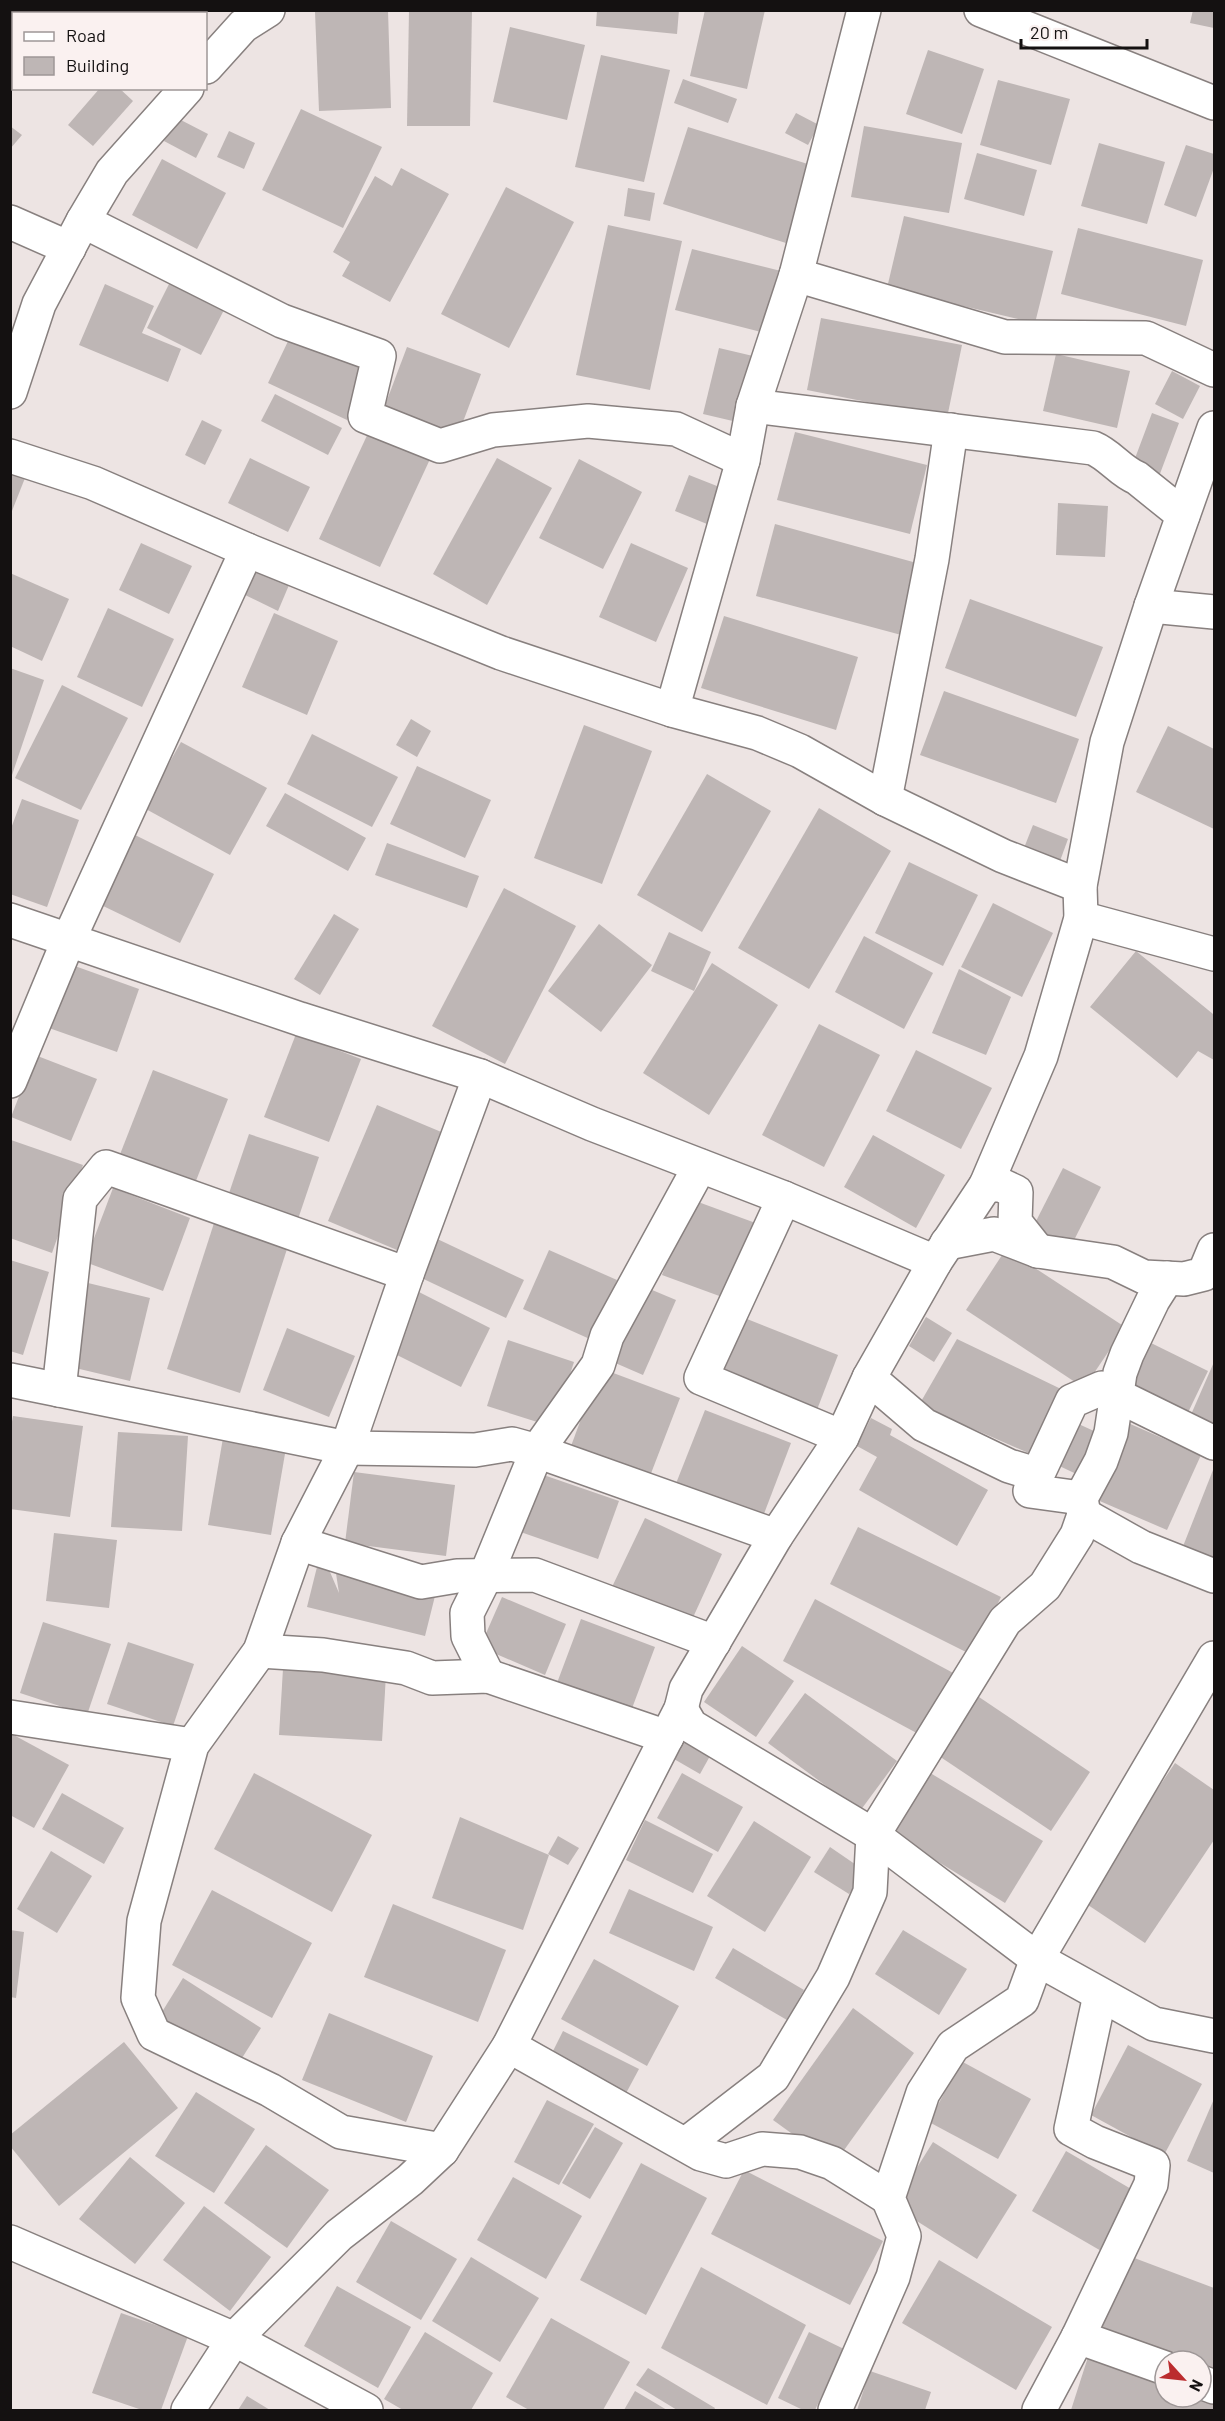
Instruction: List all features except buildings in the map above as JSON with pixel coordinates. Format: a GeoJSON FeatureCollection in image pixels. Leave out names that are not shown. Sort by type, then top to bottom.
{"type":"FeatureCollection","features":[{"type":"Feature","properties":{"kind":"street"},"geometry":{"type":"LineString","coordinates":[[207,66],[243,26],[268,10]]}},
{"type":"Feature","properties":{"kind":"street"},"geometry":{"type":"LineString","coordinates":[[672,710],[743,460],[753,406],[796,275],[864,10]]}},
{"type":"Feature","properties":{"kind":"street"},"geometry":{"type":"LineString","coordinates":[[981,10],[1215,103]]}},
{"type":"Feature","properties":{"kind":"street"},"geometry":{"type":"LineString","coordinates":[[10,392],[39,304],[112,172],[185,90]]}},
{"type":"Feature","properties":{"kind":"street"},"geometry":{"type":"LineString","coordinates":[[10,222],[76,235],[282,321],[379,356],[365,416],[440,446],[493,430],[588,421],[676,429],[743,460]]}},
{"type":"Feature","properties":{"kind":"street"},"geometry":{"type":"LineString","coordinates":[[796,275],[1005,337],[1146,338],[1215,370]]}},
{"type":"Feature","properties":{"kind":"street"},"geometry":{"type":"LineString","coordinates":[[753,406],[1093,447],[1104,453],[1183,515]]}},
{"type":"Feature","properties":{"kind":"street"},"geometry":{"type":"LineString","coordinates":[[188,2410],[234,2339],[339,2235],[410,2180],[442,2150],[509,2046],[674,1723],[686,1689],[776,1536],[842,1437],[869,1378],[941,1253],[986,1185],[1041,1056],[1081,918],[1080,886],[1107,742],[1151,606],[1215,428]]}},
{"type":"Feature","properties":{"kind":"street"},"geometry":{"type":"LineString","coordinates":[[885,799],[932,559],[951,430]]}},
{"type":"Feature","properties":{"kind":"street"},"geometry":{"type":"LineString","coordinates":[[10,456],[93,483],[247,550],[501,653],[672,710],[757,733],[800,751],[885,799],[1003,856],[1080,886]]}},
{"type":"Feature","properties":{"kind":"street"},"geometry":{"type":"LineString","coordinates":[[10,1081],[69,939],[247,550]]}},
{"type":"Feature","properties":{"kind":"street"},"geometry":{"type":"LineString","coordinates":[[1151,606],[1215,612]]}},
{"type":"Feature","properties":{"kind":"street"},"geometry":{"type":"LineString","coordinates":[[1081,918],[1215,954]]}},
{"type":"Feature","properties":{"kind":"street"},"geometry":{"type":"LineString","coordinates":[[10,920],[300,1019],[480,1076],[700,1166],[941,1253],[994,1234],[1038,1251],[1113,1262],[1144,1277],[1184,1279],[1204,1274],[1215,1250]]}},
{"type":"Feature","properties":{"kind":"street"},"geometry":{"type":"LineString","coordinates":[[442,2150],[341,2132],[270,2090],[154,2034],[138,1998],[144,1922],[192,1745],[260,1651],[298,1543],[347,1448],[407,1274],[480,1076]]}},
{"type":"Feature","properties":{"kind":"street"},"geometry":{"type":"LineString","coordinates":[[488,1676],[468,1636],[467,1613],[486,1575],[537,1451],[598,1365],[607,1336],[700,1166]]}},
{"type":"Feature","properties":{"kind":"street"},"geometry":{"type":"LineString","coordinates":[[59,1390],[80,1199],[106,1167],[407,1274]]}},
{"type":"Feature","properties":{"kind":"street"},"geometry":{"type":"LineString","coordinates":[[986,1185],[1002,1185],[1016,1192],[1015,1222],[1038,1251]]}},
{"type":"Feature","properties":{"kind":"street"},"geometry":{"type":"LineString","coordinates":[[784,1198],[700,1378],[842,1437]]}},
{"type":"Feature","properties":{"kind":"street"},"geometry":{"type":"LineString","coordinates":[[686,2144],[773,2077],[833,1977],[870,1892],[873,1835],[1005,1621],[1045,1586],[1077,1535],[1082,1506],[1111,1433],[1120,1373],[1153,1300],[1167,1278]]}},
{"type":"Feature","properties":{"kind":"street"},"geometry":{"type":"LineString","coordinates":[[869,1378],[924,1425],[1008,1466],[1036,1474]]}},
{"type":"Feature","properties":{"kind":"street"},"geometry":{"type":"LineString","coordinates":[[10,1380],[347,1448],[475,1450],[512,1444],[776,1536]]}},
{"type":"Feature","properties":{"kind":"street"},"geometry":{"type":"LineString","coordinates":[[1215,1443],[1102,1388],[1072,1401],[1030,1491],[1082,1506],[1141,1547],[1215,1576]]}},
{"type":"Feature","properties":{"kind":"street"},"geometry":{"type":"LineString","coordinates":[[298,1543],[421,1582],[457,1576],[535,1575],[714,1642]]}},
{"type":"Feature","properties":{"kind":"street"},"geometry":{"type":"LineString","coordinates":[[260,1651],[323,1655],[395,1666],[432,1678],[488,1676],[691,1726],[873,1835],[1037,1959],[1154,2024],[1215,2037]]}},
{"type":"Feature","properties":{"kind":"street"},"geometry":{"type":"LineString","coordinates":[[888,2198],[923,2093],[953,2046],[1022,2000],[1037,1959],[1215,1658]]}},
{"type":"Feature","properties":{"kind":"street"},"geometry":{"type":"LineString","coordinates":[[10,1717],[192,1745]]}},
{"type":"Feature","properties":{"kind":"street"},"geometry":{"type":"LineString","coordinates":[[1039,2410],[1078,2337],[1151,2184],[1154,2165],[1095,2142],[1071,2129],[1100,1995]]}},
{"type":"Feature","properties":{"kind":"street"},"geometry":{"type":"LineString","coordinates":[[509,2046],[701,2154],[726,2160],[762,2149],[800,2152],[832,2163],[888,2198],[904,2236],[893,2277],[835,2410]]}},
{"type":"Feature","properties":{"kind":"street"},"geometry":{"type":"LineString","coordinates":[[10,2242],[234,2339],[366,2410]]}},
{"type":"Feature","properties":{"kind":"street"},"geometry":{"type":"LineString","coordinates":[[1078,2337],[1153,2364]]}}]}
